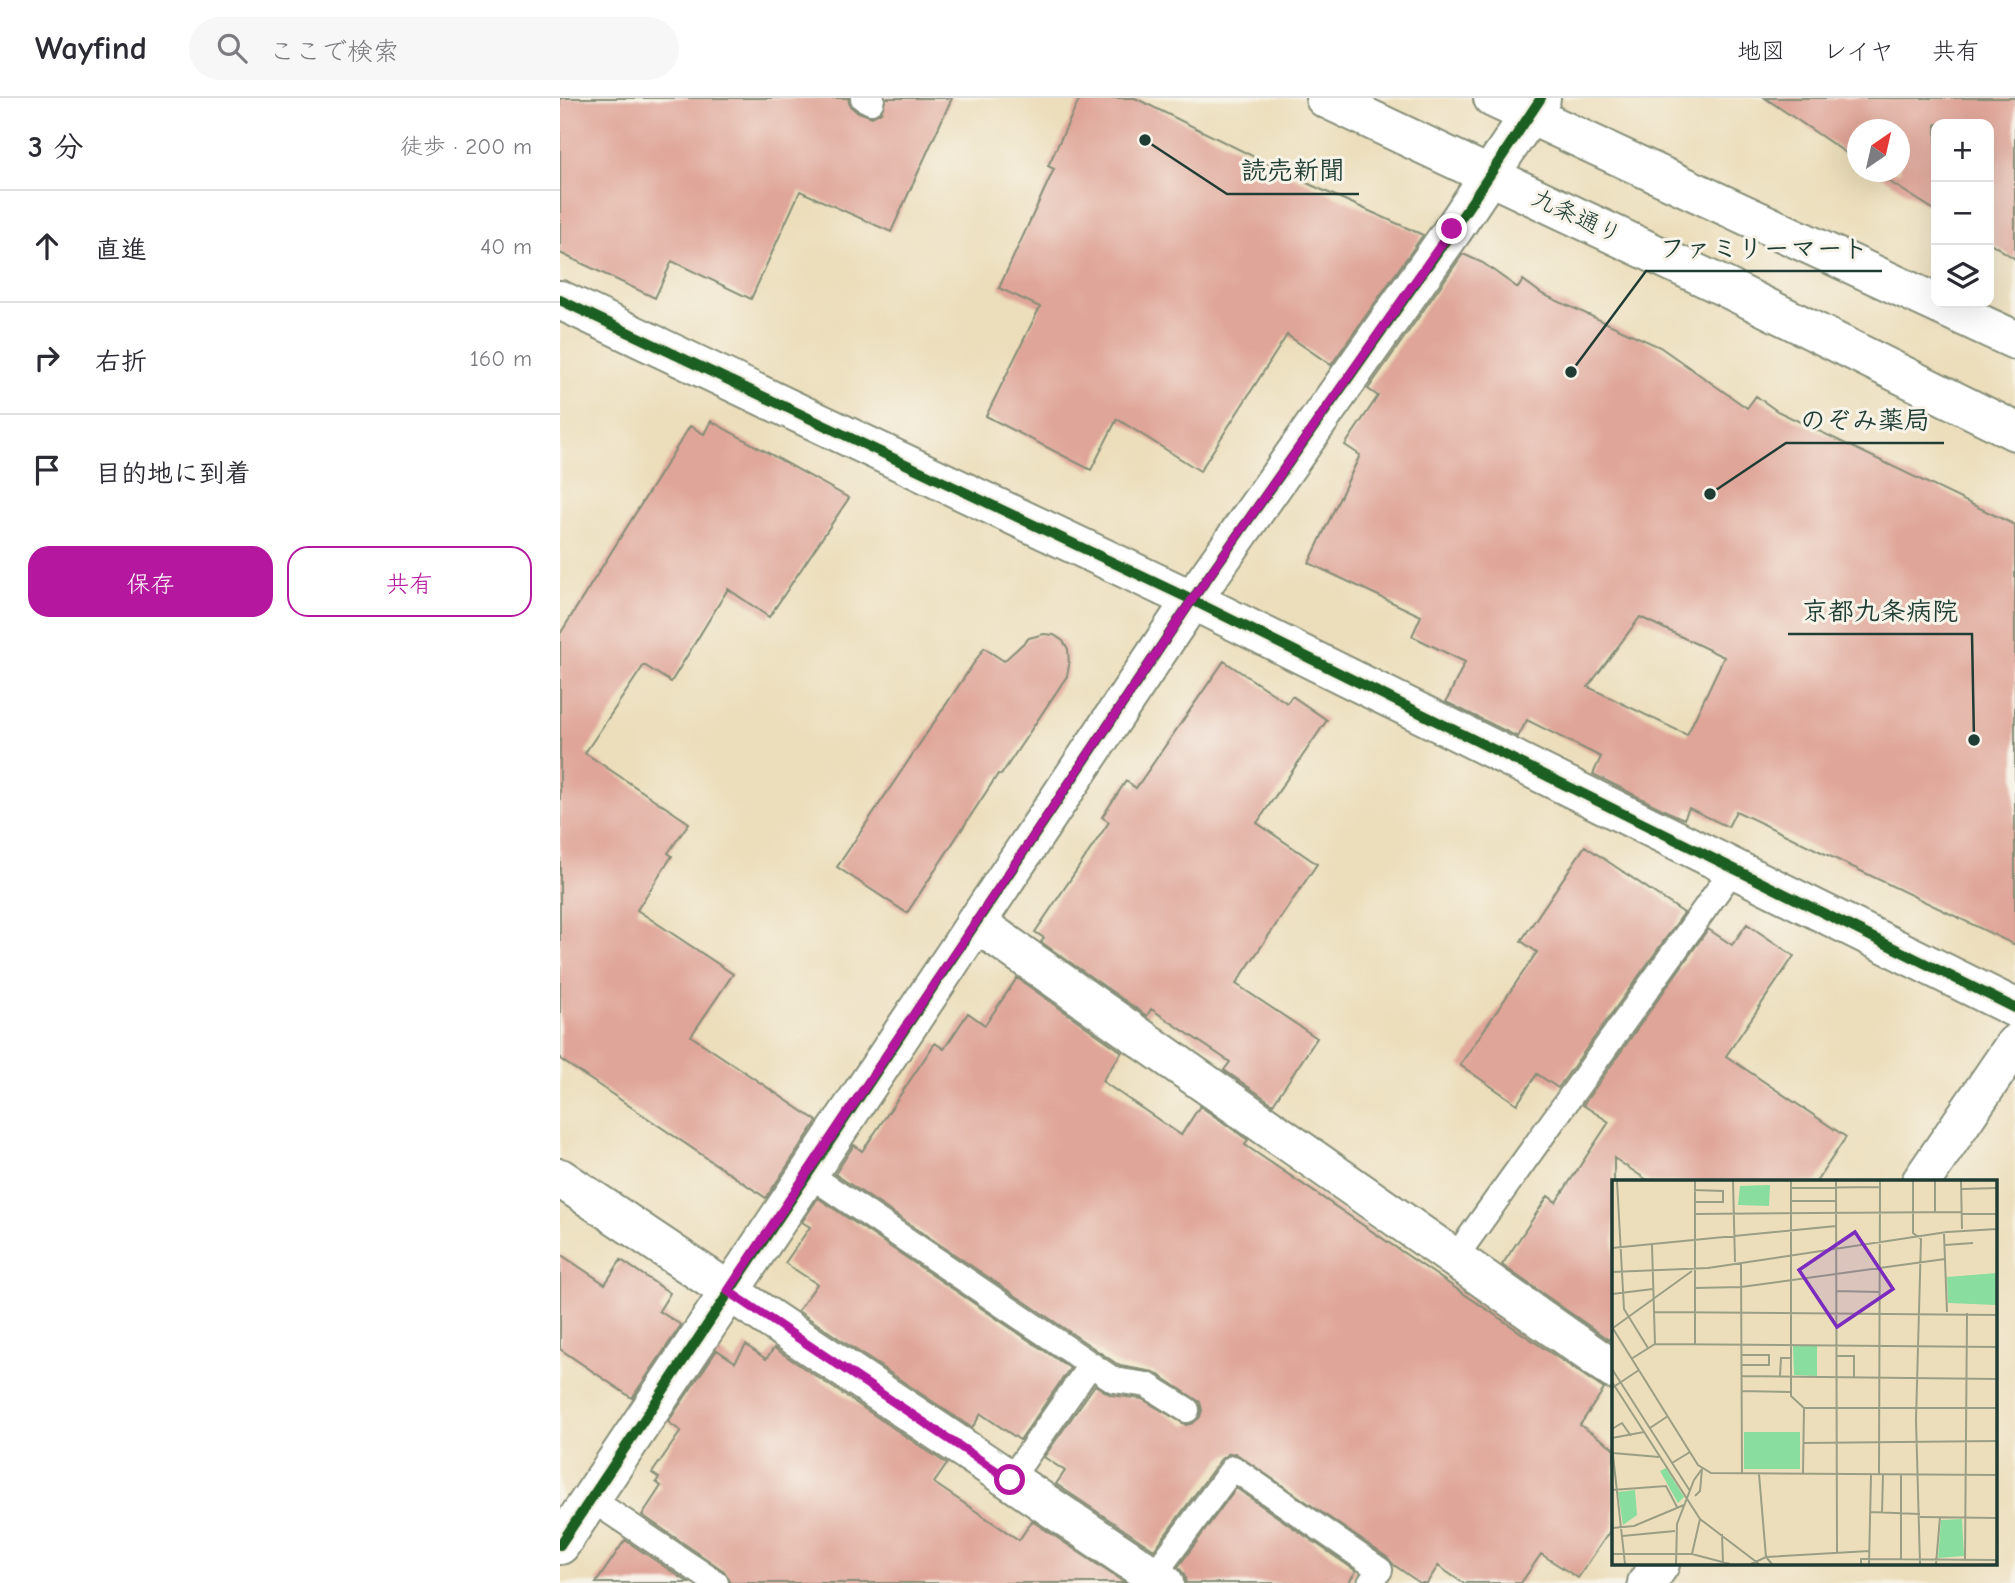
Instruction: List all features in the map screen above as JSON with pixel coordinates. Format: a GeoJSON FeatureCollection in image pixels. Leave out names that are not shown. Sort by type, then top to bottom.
{"type":"FeatureCollection","features":[{"type":"Feature","properties":{"kind":"main road","name":"九条通り"},"geometry":{"type":"LineString","coordinates":[[1325,98],[1725,287],[2015,431]]}},
{"type":"Feature","properties":{"kind":"main road"},"geometry":{"type":"LineString","coordinates":[[1493,98],[1535,107],[2015,340]]}},
{"type":"Feature","properties":{"kind":"main road"},"geometry":{"type":"LineString","coordinates":[[560,1545],[1192,600],[1535,107]]}},
{"type":"Feature","properties":{"kind":"main road"},"geometry":{"type":"LineString","coordinates":[[560,300],[1192,600],[2015,1008]]}},
{"type":"Feature","properties":{"kind":"main road"},"geometry":{"type":"LineString","coordinates":[[975,922],[1612,1369]]}},
{"type":"Feature","properties":{"kind":"main road"},"geometry":{"type":"LineString","coordinates":[[1922,1180],[2015,1044]]}},
{"type":"Feature","properties":{"kind":"main road"},"geometry":{"type":"LineString","coordinates":[[560,1178],[1159,1579]]}},
{"type":"Feature","properties":{"kind":"main road"},"geometry":{"type":"LineString","coordinates":[[1647,1583],[1659,1566]]}},
{"type":"Feature","properties":{"kind":"lane"},"geometry":{"type":"LineString","coordinates":[[863,98],[871,102],[872,98]]}},
{"type":"Feature","properties":{"kind":"lane"},"geometry":{"type":"LineString","coordinates":[[1454,1259],[1734,868]]}},
{"type":"Feature","properties":{"kind":"lane"},"geometry":{"type":"LineString","coordinates":[[807,1173],[1114,1380],[1147,1385],[1187,1410]]}},
{"type":"Feature","properties":{"kind":"lane"},"geometry":{"type":"LineString","coordinates":[[1010,1480],[1091,1364]]}},
{"type":"Feature","properties":{"kind":"lane"},"geometry":{"type":"LineString","coordinates":[[1159,1579],[1233,1468],[1380,1570],[1370,1583]]}},
{"type":"Feature","properties":{"kind":"lane"},"geometry":{"type":"LineString","coordinates":[[591,1499],[716,1583]]}},
{"type":"Feature","properties":{"kind":"building"},"geometry":{"type":"Polygon","coordinates":[[[560,98],[848,98],[850,106],[856,111],[872,117],[881,112],[886,98],[952,98],[891,232],[800,191],[751,299],[672,261],[655,298],[560,253],[560,98]]]}},
{"type":"Feature","properties":{"kind":"building"},"geometry":{"type":"Polygon","coordinates":[[[1080,98],[1135,98],[1311,185],[1423,235],[1331,365],[1287,335],[1200,471],[1117,419],[1091,470],[986,416],[1040,307],[999,288],[1054,169],[1048,166],[1080,98]]]}},
{"type":"Feature","properties":{"kind":"building"},"geometry":{"type":"Polygon","coordinates":[[[1765,98],[2015,98],[2015,259],[1994,245],[1994,119],[1931,119],[1931,208],[1890,182],[1910,182],[1910,119],[1847,119],[1847,154],[1765,98]]]}},
{"type":"Feature","properties":{"kind":"building"},"geometry":{"type":"Polygon","coordinates":[[[1463,254],[1483,263],[1518,288],[1523,280],[1542,294],[1660,347],[1747,408],[1756,396],[1777,411],[2015,525],[2015,945],[1736,811],[1728,827],[1689,808],[1684,819],[1666,811],[1593,774],[1601,757],[1527,720],[1518,737],[1446,702],[1465,662],[1412,636],[1421,616],[1309,563],[1360,455],[1345,445],[1378,396],[1368,389],[1463,254]],[[1640,617],[1588,687],[1687,735],[1724,657],[1640,617]]]}},
{"type":"Feature","properties":{"kind":"building"},"geometry":{"type":"Polygon","coordinates":[[[711,421],[849,498],[769,617],[728,589],[671,682],[644,665],[585,753],[689,823],[668,853],[672,856],[637,910],[733,974],[691,1036],[817,1121],[766,1198],[560,1059],[560,634],[690,426],[704,434],[711,421]]]}},
{"type":"Feature","properties":{"kind":"building"},"geometry":{"type":"Polygon","coordinates":[[[1044,634],[1054,635],[1063,641],[1068,649],[1067,676],[1001,775],[998,774],[907,913],[837,867],[984,648],[1004,661],[1029,638],[1044,634]]]}},
{"type":"Feature","properties":{"kind":"building"},"geometry":{"type":"Polygon","coordinates":[[[1224,661],[1287,703],[1292,696],[1327,720],[1257,823],[1317,864],[1236,984],[1317,1038],[1273,1104],[1224,1070],[1230,1062],[1151,1009],[1147,1016],[1041,942],[1044,938],[1035,932],[1109,822],[1102,817],[1126,781],[1136,788],[1224,661]]]}},
{"type":"Feature","properties":{"kind":"building"},"geometry":{"type":"Polygon","coordinates":[[[1585,846],[1684,913],[1558,1088],[1537,1074],[1517,1104],[1460,1065],[1537,952],[1521,941],[1585,846]]]}},
{"type":"Feature","properties":{"kind":"building"},"geometry":{"type":"Polygon","coordinates":[[[1747,924],[1794,956],[1726,1056],[1846,1137],[1817,1180],[1647,1180],[1614,1158],[1612,1335],[1609,1340],[1502,1265],[1548,1196],[1556,1202],[1609,1122],[1583,1105],[1708,929],[1732,945],[1747,924]]]}},
{"type":"Feature","properties":{"kind":"building"},"geometry":{"type":"Polygon","coordinates":[[[1017,978],[1122,1052],[1102,1081],[1181,1135],[1200,1106],[1248,1140],[1245,1145],[1604,1389],[1580,1425],[1612,1447],[1612,1528],[1578,1578],[1541,1554],[1521,1583],[1463,1583],[1438,1566],[1427,1583],[1420,1583],[1235,1453],[1221,1459],[1154,1550],[1056,1484],[1065,1471],[1044,1457],[1095,1385],[1111,1395],[1142,1399],[1186,1425],[1200,1417],[1200,1402],[1154,1372],[1120,1366],[835,1174],[854,1145],[862,1151],[935,1043],[944,1049],[968,1013],[985,1025],[1017,978]]]}},
{"type":"Feature","properties":{"kind":"building"},"geometry":{"type":"Polygon","coordinates":[[[818,1198],[1070,1368],[1020,1440],[981,1414],[972,1428],[798,1311],[817,1284],[785,1263],[810,1227],[802,1222],[818,1198]]]}},
{"type":"Feature","properties":{"kind":"building"},"geometry":{"type":"Polygon","coordinates":[[[560,1254],[605,1284],[621,1260],[670,1293],[659,1311],[681,1325],[632,1398],[560,1349],[560,1254]]]}},
{"type":"Feature","properties":{"kind":"building"},"geometry":{"type":"Polygon","coordinates":[[[746,1345],[766,1359],[774,1348],[947,1464],[934,1483],[1019,1540],[1032,1521],[1125,1583],[731,1583],[724,1571],[642,1515],[661,1486],[656,1482],[659,1478],[652,1473],[681,1431],[668,1422],[717,1350],[735,1362],[746,1345]]]}},
{"type":"Feature","properties":{"kind":"building"},"geometry":{"type":"Polygon","coordinates":[[[1236,1488],[1356,1571],[1348,1583],[1186,1583],[1184,1574],[1178,1567],[1236,1488]]]}},
{"type":"Feature","properties":{"kind":"building"},"geometry":{"type":"Polygon","coordinates":[[[625,1540],[689,1583],[596,1583],[625,1540]]]}},
{"type":"Feature","properties":{"kind":"cycle path"},"geometry":{"type":"LineString","coordinates":[[560,1545],[1192,600],[1453,230],[1541,98]]}},
{"type":"Feature","properties":{"kind":"cycle path"},"geometry":{"type":"LineString","coordinates":[[560,300],[1192,600],[2015,1008]]}},
{"type":"Feature","properties":{"kind":"place","name":"読売新聞"},"geometry":{"type":"Point","coordinates":[1145,140]}},
{"type":"Feature","properties":{"kind":"place","name":"ファミリーマート"},"geometry":{"type":"Point","coordinates":[1571,372]}},
{"type":"Feature","properties":{"kind":"place","name":"のぞみ薬局"},"geometry":{"type":"Point","coordinates":[1710,494]}},
{"type":"Feature","properties":{"kind":"place","name":"京都九条病院"},"geometry":{"type":"Point","coordinates":[1974,740]}},
{"type":"Feature","properties":{"kind":"route"},"geometry":{"type":"LineString","coordinates":[[1010,1480],[728,1291],[1192,600],[1452,229]]}}]}
